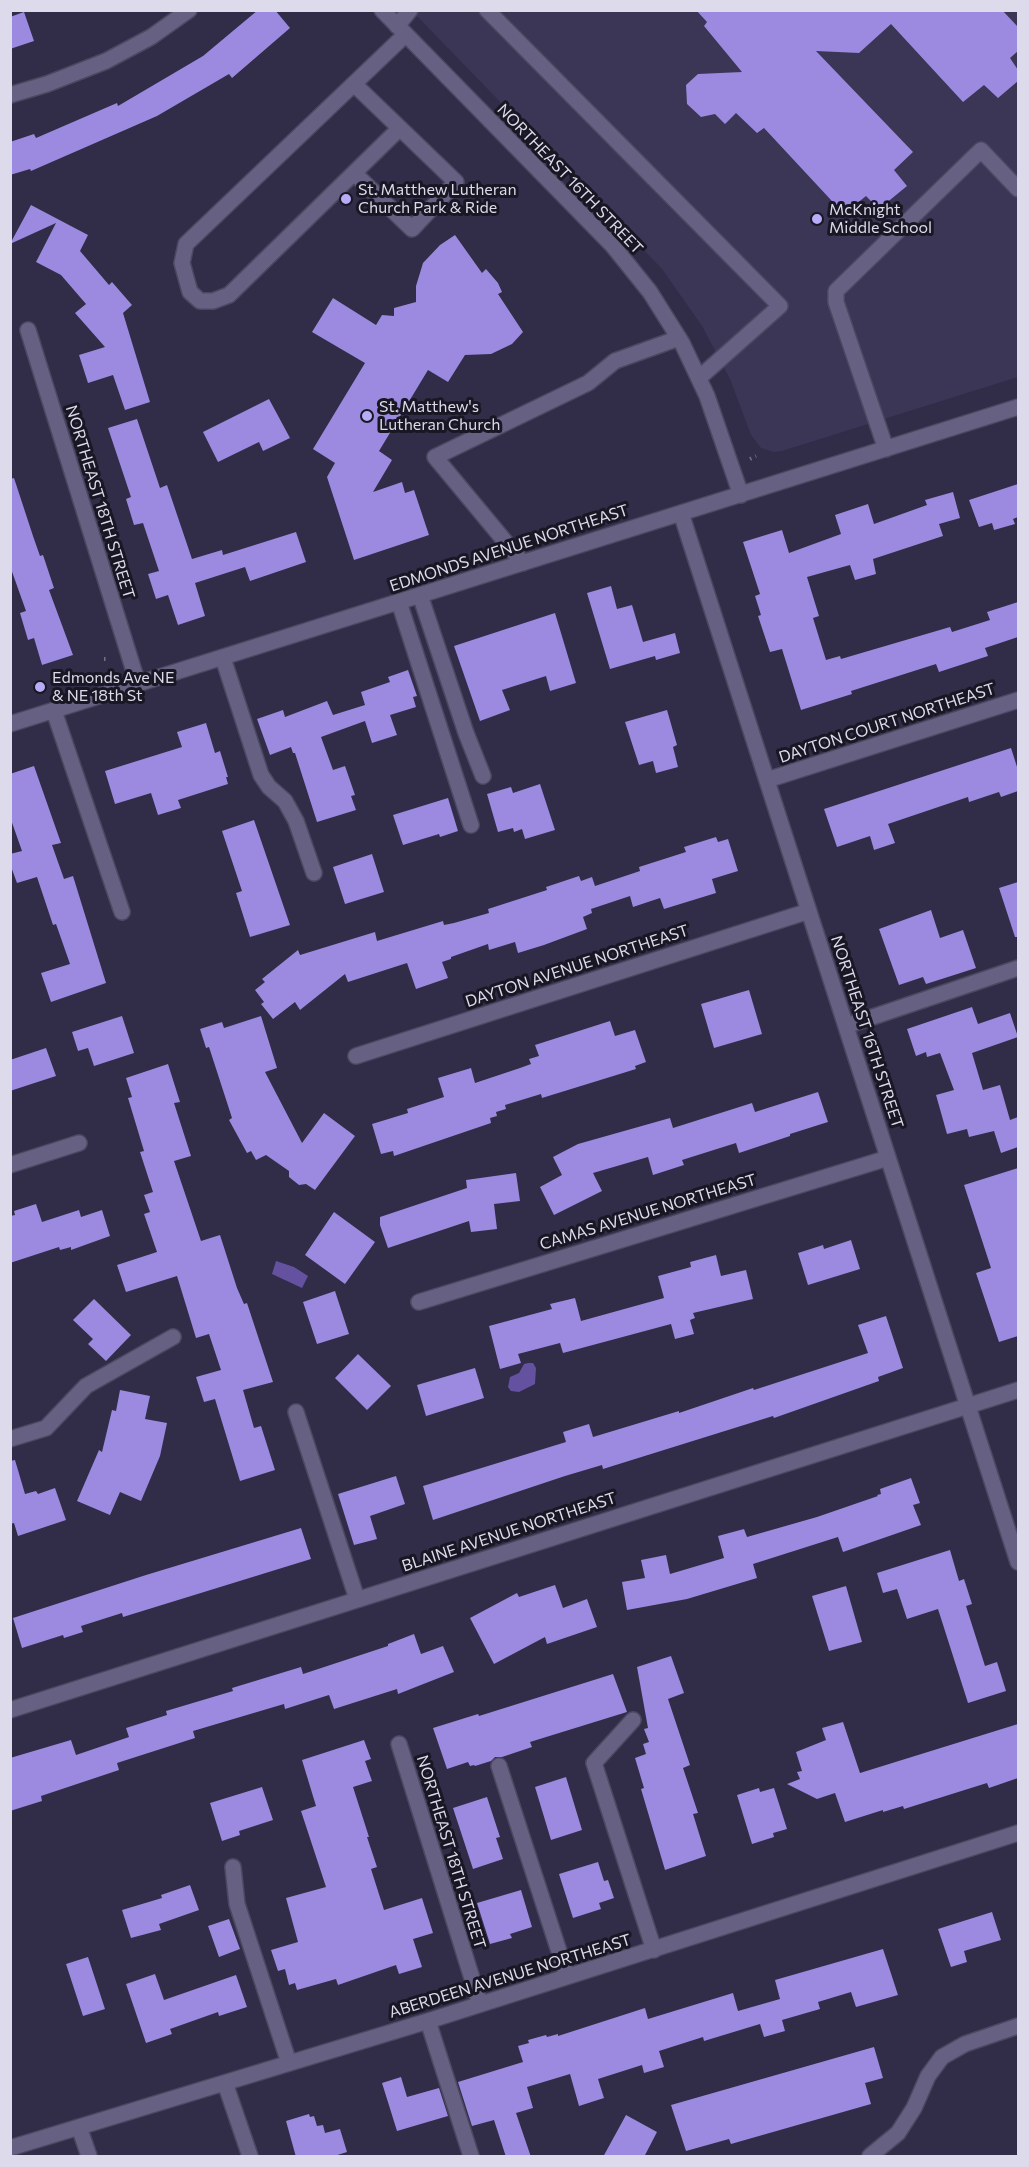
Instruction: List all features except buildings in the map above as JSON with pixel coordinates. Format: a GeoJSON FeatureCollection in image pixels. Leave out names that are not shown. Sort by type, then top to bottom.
{"type":"FeatureCollection","features":[{"type":"Feature","properties":{"kind":"street"},"geometry":{"type":"LineString","coordinates":[[10,95],[106,62],[151,37],[189,10]]}},
{"type":"Feature","properties":{"kind":"street","name":"NORTHEAST 16TH STREET"},"geometry":{"type":"LineString","coordinates":[[382,10],[614,246],[650,292],[679,338],[699,378],[741,495]]}},
{"type":"Feature","properties":{"kind":"street"},"geometry":{"type":"LineString","coordinates":[[400,128],[229,294],[213,301],[200,301],[190,292],[182,263],[186,244],[354,84],[401,30],[410,10]]}},
{"type":"Feature","properties":{"kind":"street"},"geometry":{"type":"LineString","coordinates":[[487,10],[780,306],[699,378]]}},
{"type":"Feature","properties":{"kind":"street"},"geometry":{"type":"LineString","coordinates":[[354,84],[456,182],[412,229],[354,173]]}},
{"type":"Feature","properties":{"kind":"street"},"geometry":{"type":"LineString","coordinates":[[886,448],[836,302],[836,291],[981,150],[1018,189]]}},
{"type":"Feature","properties":{"kind":"street","name":"NORTHEAST 18TH STREET"},"geometry":{"type":"LineString","coordinates":[[28,330],[138,684]]}},
{"type":"Feature","properties":{"kind":"street"},"geometry":{"type":"LineString","coordinates":[[523,563],[435,457],[588,383],[615,361],[679,338]]}},
{"type":"Feature","properties":{"kind":"street","name":"EDMONDS AVENUE NORTHEAST"},"geometry":{"type":"LineString","coordinates":[[10,724],[1018,407]]}},
{"type":"Feature","properties":{"kind":"street","name":"NORTHEAST 16TH STREET"},"geometry":{"type":"LineString","coordinates":[[681,513],[1018,1562]]}},
{"type":"Feature","properties":{"kind":"street"},"geometry":{"type":"LineString","coordinates":[[420,595],[466,733],[483,776]]}},
{"type":"Feature","properties":{"kind":"street"},"geometry":{"type":"LineString","coordinates":[[399,602],[471,825]]}},
{"type":"Feature","properties":{"kind":"street"},"geometry":{"type":"LineString","coordinates":[[223,658],[261,775],[285,801],[296,821],[314,873]]}},
{"type":"Feature","properties":{"kind":"street","name":"DAYTON COURT NORTHEAST"},"geometry":{"type":"LineString","coordinates":[[767,780],[1018,700]]}},
{"type":"Feature","properties":{"kind":"street"},"geometry":{"type":"LineString","coordinates":[[54,711],[122,912]]}},
{"type":"Feature","properties":{"kind":"street","name":"DAYTON AVENUE NORTHEAST"},"geometry":{"type":"LineString","coordinates":[[356,1056],[809,911]]}},
{"type":"Feature","properties":{"kind":"street"},"geometry":{"type":"LineString","coordinates":[[846,1026],[1018,968]]}},
{"type":"Feature","properties":{"kind":"street"},"geometry":{"type":"LineString","coordinates":[[10,1165],[79,1143]]}},
{"type":"Feature","properties":{"kind":"street","name":"CAMAS AVENUE NORTHEAST"},"geometry":{"type":"LineString","coordinates":[[419,1302],[888,1158]]}},
{"type":"Feature","properties":{"kind":"street"},"geometry":{"type":"LineString","coordinates":[[10,1439],[46,1428],[86,1386],[172,1337]]}},
{"type":"Feature","properties":{"kind":"street","name":"BLAINE AVENUE NORTHEAST"},"geometry":{"type":"LineString","coordinates":[[10,1710],[1018,1390]]}},
{"type":"Feature","properties":{"kind":"street"},"geometry":{"type":"LineString","coordinates":[[296,1412],[357,1599]]}},
{"type":"Feature","properties":{"kind":"street"},"geometry":{"type":"LineString","coordinates":[[633,1720],[594,1763],[654,1950]]}},
{"type":"Feature","properties":{"kind":"street","name":"NORTHEAST 18TH STREET"},"geometry":{"type":"LineString","coordinates":[[399,1744],[480,2004]]}},
{"type":"Feature","properties":{"kind":"street"},"geometry":{"type":"LineString","coordinates":[[498,1766],[567,1976]]}},
{"type":"Feature","properties":{"kind":"street","name":"ABERDEEN AVENUE NORTHEAST"},"geometry":{"type":"LineString","coordinates":[[10,2148],[428,2021],[1018,1833]]}},
{"type":"Feature","properties":{"kind":"street"},"geometry":{"type":"LineString","coordinates":[[233,1867],[237,1904],[289,2063]]}},
{"type":"Feature","properties":{"kind":"street"},"geometry":{"type":"LineString","coordinates":[[428,2021],[471,2157]]}},
{"type":"Feature","properties":{"kind":"street"},"geometry":{"type":"LineString","coordinates":[[870,2157],[898,2133],[914,2108],[928,2076],[942,2057],[965,2044],[1018,2026]]}},
{"type":"Feature","properties":{"kind":"street"},"geometry":{"type":"LineString","coordinates":[[225,2083],[250,2157]]}},
{"type":"Feature","properties":{"kind":"street"},"geometry":{"type":"LineString","coordinates":[[79,2127],[89,2157]]}},
{"type":"Feature","properties":{"kind":"path"},"geometry":{"type":"LineString","coordinates":[[750,459],[756,456]]}},
{"type":"Feature","properties":{"kind":"shaded area","name":"McKnight Middle School"},"geometry":{"type":"Polygon","coordinates":[[[412,11],[1018,11],[1018,377],[782,451],[774,452],[761,448],[751,435],[730,379],[702,326],[662,269],[412,11]]]}},
{"type":"Feature","properties":{"kind":"shaded area"},"geometry":{"type":"Polygon","coordinates":[[[276,1261],[294,1267],[308,1276],[302,1288],[272,1274],[276,1261]]]}},
{"type":"Feature","properties":{"kind":"shaded area"},"geometry":{"type":"Polygon","coordinates":[[[533,1363],[536,1368],[535,1384],[519,1392],[511,1391],[508,1387],[510,1377],[519,1373],[524,1364],[533,1363]]]}},
{"type":"Feature","properties":{"kind":"place","name":"St. Matthew Lutheran Church Park & Ride"},"geometry":{"type":"Point","coordinates":[346,199]}},
{"type":"Feature","properties":{"kind":"place","name":"McKnight Middle School"},"geometry":{"type":"Point","coordinates":[817,219]}},
{"type":"Feature","properties":{"kind":"place","name":"St. Matthew's Lutheran Church"},"geometry":{"type":"Point","coordinates":[367,416]}},
{"type":"Feature","properties":{"kind":"place","name":"Edmonds Ave NE & NE 18th St"},"geometry":{"type":"Point","coordinates":[40,687]}}]}
